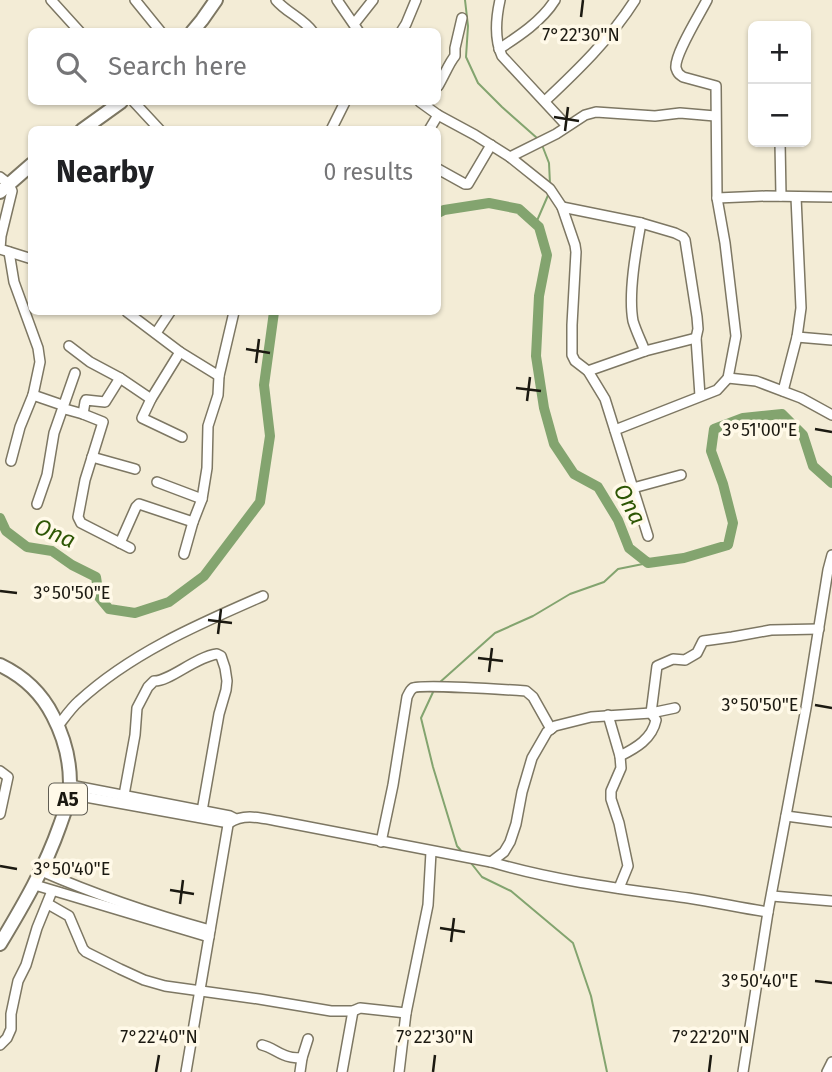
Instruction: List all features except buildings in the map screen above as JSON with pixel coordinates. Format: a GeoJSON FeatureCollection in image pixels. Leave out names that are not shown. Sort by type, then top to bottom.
{"type":"FeatureCollection","features":[{"type":"Feature","properties":{"kind":"highway"},"geometry":{"type":"LineString","coordinates":[[195,28],[216,0]]}},
{"type":"Feature","properties":{"kind":"highway"},"geometry":{"type":"LineString","coordinates":[[88,126],[117,105]]}},
{"type":"Feature","properties":{"kind":"highway"},"geometry":{"type":"LineString","coordinates":[[3,184],[28,167]]}},
{"type":"Feature","properties":{"kind":"highway","name":"A5"},"geometry":{"type":"LineString","coordinates":[[0,666],[24,680],[48,707],[68,756],[70,789],[61,823],[35,886],[0,944]]}},
{"type":"Feature","properties":{"kind":"street"},"geometry":{"type":"LineString","coordinates":[[51,0],[76,28]]}},
{"type":"Feature","properties":{"kind":"street"},"geometry":{"type":"LineString","coordinates":[[135,0],[158,28]]}},
{"type":"Feature","properties":{"kind":"street"},"geometry":{"type":"LineString","coordinates":[[276,0],[311,28]]}},
{"type":"Feature","properties":{"kind":"street"},"geometry":{"type":"LineString","coordinates":[[337,0],[356,28],[373,0]]}},
{"type":"Feature","properties":{"kind":"street"},"geometry":{"type":"LineString","coordinates":[[404,28],[416,0]]}},
{"type":"Feature","properties":{"kind":"street"},"geometry":{"type":"LineString","coordinates":[[500,0],[497,25],[499,49],[508,63],[568,126]]}},
{"type":"Feature","properties":{"kind":"street"},"geometry":{"type":"LineString","coordinates":[[499,49],[548,10],[555,0]]}},
{"type":"Feature","properties":{"kind":"street"},"geometry":{"type":"LineString","coordinates":[[545,101],[593,53],[635,0]]}},
{"type":"Feature","properties":{"kind":"street"},"geometry":{"type":"LineString","coordinates":[[615,430],[717,390],[728,378],[736,336],[717,198],[716,86],[679,75],[676,66],[680,51],[706,0]]}},
{"type":"Feature","properties":{"kind":"street"},"geometry":{"type":"LineString","coordinates":[[441,81],[450,61],[456,56],[455,48],[462,18]]}},
{"type":"Feature","properties":{"kind":"street"},"geometry":{"type":"LineString","coordinates":[[137,105],[156,126]]}},
{"type":"Feature","properties":{"kind":"street"},"geometry":{"type":"LineString","coordinates":[[333,126],[344,105]]}},
{"type":"Feature","properties":{"kind":"street"},"geometry":{"type":"LineString","coordinates":[[426,105],[510,157],[550,189],[562,207],[576,252],[572,355],[575,361],[588,371],[605,399],[648,536]]}},
{"type":"Feature","properties":{"kind":"street"},"geometry":{"type":"LineString","coordinates":[[510,157],[556,134],[585,115],[596,112],[715,116]]}},
{"type":"Feature","properties":{"kind":"street"},"geometry":{"type":"LineString","coordinates":[[431,126],[438,115]]}},
{"type":"Feature","properties":{"kind":"street"},"geometry":{"type":"LineString","coordinates":[[441,171],[468,184],[491,145]]}},
{"type":"Feature","properties":{"kind":"street"},"geometry":{"type":"LineString","coordinates":[[780,147],[781,196]]}},
{"type":"Feature","properties":{"kind":"street"},"geometry":{"type":"LineString","coordinates":[[3,184],[12,191],[0,249],[28,258]]}},
{"type":"Feature","properties":{"kind":"street"},"geometry":{"type":"LineString","coordinates":[[783,391],[797,337],[800,299],[796,197]]}},
{"type":"Feature","properties":{"kind":"street"},"geometry":{"type":"LineString","coordinates":[[717,198],[832,197]]}},
{"type":"Feature","properties":{"kind":"street"},"geometry":{"type":"LineString","coordinates":[[562,207],[641,223],[683,237],[698,329],[696,338],[700,396]]}},
{"type":"Feature","properties":{"kind":"street"},"geometry":{"type":"LineString","coordinates":[[641,223],[632,307],[635,327],[645,351]]}},
{"type":"Feature","properties":{"kind":"street"},"geometry":{"type":"LineString","coordinates":[[9,252],[14,282],[38,348],[40,362],[33,395],[20,427],[11,461]]}},
{"type":"Feature","properties":{"kind":"street"},"geometry":{"type":"LineString","coordinates":[[131,315],[180,352],[219,376]]}},
{"type":"Feature","properties":{"kind":"street"},"geometry":{"type":"LineString","coordinates":[[156,333],[168,315]]}},
{"type":"Feature","properties":{"kind":"street"},"geometry":{"type":"LineString","coordinates":[[184,554],[202,499],[207,468],[208,426],[218,395],[219,376],[232,315]]}},
{"type":"Feature","properties":{"kind":"street"},"geometry":{"type":"LineString","coordinates":[[797,337],[832,340]]}},
{"type":"Feature","properties":{"kind":"street"},"geometry":{"type":"LineString","coordinates":[[588,371],[645,351],[696,338]]}},
{"type":"Feature","properties":{"kind":"street"},"geometry":{"type":"LineString","coordinates":[[69,346],[90,362],[151,398]]}},
{"type":"Feature","properties":{"kind":"street"},"geometry":{"type":"LineString","coordinates":[[180,352],[151,398],[142,418],[182,437]]}},
{"type":"Feature","properties":{"kind":"street"},"geometry":{"type":"LineString","coordinates":[[37,505],[47,475],[62,405],[75,373]]}},
{"type":"Feature","properties":{"kind":"street"},"geometry":{"type":"LineString","coordinates":[[120,378],[107,400],[85,480],[78,517],[80,523],[130,548]]}},
{"type":"Feature","properties":{"kind":"street"},"geometry":{"type":"LineString","coordinates":[[728,378],[750,379],[783,391],[832,415]]}},
{"type":"Feature","properties":{"kind":"street"},"geometry":{"type":"LineString","coordinates":[[33,395],[103,422]]}},
{"type":"Feature","properties":{"kind":"street"},"geometry":{"type":"LineString","coordinates":[[83,414],[86,400],[107,400]]}},
{"type":"Feature","properties":{"kind":"street"},"geometry":{"type":"LineString","coordinates":[[92,457],[135,469]]}},
{"type":"Feature","properties":{"kind":"street"},"geometry":{"type":"LineString","coordinates":[[633,488],[681,475]]}},
{"type":"Feature","properties":{"kind":"street"},"geometry":{"type":"LineString","coordinates":[[157,482],[202,499]]}},
{"type":"Feature","properties":{"kind":"street"},"geometry":{"type":"LineString","coordinates":[[120,543],[139,504],[193,522]]}},
{"type":"Feature","properties":{"kind":"street"},"geometry":{"type":"LineString","coordinates":[[743,1072],[768,912],[832,555]]}},
{"type":"Feature","properties":{"kind":"street"},"geometry":{"type":"LineString","coordinates":[[58,726],[77,703],[122,667],[193,628],[263,596]]}},
{"type":"Feature","properties":{"kind":"street"},"geometry":{"type":"LineString","coordinates":[[620,756],[641,744],[652,732],[656,720],[651,713],[657,666],[673,659],[685,660],[697,653],[704,640],[732,638],[771,630],[819,629]]}},
{"type":"Feature","properties":{"kind":"street"},"geometry":{"type":"LineString","coordinates":[[124,795],[137,708],[148,687],[154,681],[162,681],[197,660],[217,654],[221,656],[225,668],[226,690],[219,714],[202,811]]}},
{"type":"Feature","properties":{"kind":"street"},"geometry":{"type":"LineString","coordinates":[[381,842],[405,705],[412,688],[436,686],[526,691],[533,697],[551,729]]}},
{"type":"Feature","properties":{"kind":"street"},"geometry":{"type":"LineString","coordinates":[[491,862],[504,852],[510,842],[532,758],[547,732],[555,726],[569,722],[675,708]]}},
{"type":"Feature","properties":{"kind":"street"},"geometry":{"type":"LineString","coordinates":[[608,715],[621,768],[611,799],[628,861],[619,888]]}},
{"type":"Feature","properties":{"kind":"street"},"geometry":{"type":"LineString","coordinates":[[0,771],[8,776],[0,814]]}},
{"type":"Feature","properties":{"kind":"street"},"geometry":{"type":"LineString","coordinates":[[70,789],[124,795],[231,819]]}},
{"type":"Feature","properties":{"kind":"street"},"geometry":{"type":"LineString","coordinates":[[70,789],[231,819],[251,817],[491,862],[519,871],[768,912]]}},
{"type":"Feature","properties":{"kind":"street"},"geometry":{"type":"LineString","coordinates":[[786,816],[832,822]]}},
{"type":"Feature","properties":{"kind":"street"},"geometry":{"type":"LineString","coordinates":[[186,1072],[231,819]]}},
{"type":"Feature","properties":{"kind":"street"},"geometry":{"type":"LineString","coordinates":[[399,1072],[406,1013],[428,905],[430,852]]}},
{"type":"Feature","properties":{"kind":"street"},"geometry":{"type":"LineString","coordinates":[[41,871],[85,890],[209,934]]}},
{"type":"Feature","properties":{"kind":"street"},"geometry":{"type":"LineString","coordinates":[[66,895],[71,884]]}},
{"type":"Feature","properties":{"kind":"street"},"geometry":{"type":"LineString","coordinates":[[35,886],[209,934]]}},
{"type":"Feature","properties":{"kind":"street"},"geometry":{"type":"LineString","coordinates":[[81,900],[85,890]]}},
{"type":"Feature","properties":{"kind":"street"},"geometry":{"type":"LineString","coordinates":[[0,1045],[11,1029],[11,1014],[18,981],[52,891]]}},
{"type":"Feature","properties":{"kind":"street"},"geometry":{"type":"LineString","coordinates":[[772,896],[832,901]]}},
{"type":"Feature","properties":{"kind":"street"},"geometry":{"type":"LineString","coordinates":[[48,904],[69,916],[86,952],[144,980],[201,992],[331,1011],[353,1011],[360,1008],[406,1013]]}},
{"type":"Feature","properties":{"kind":"street"},"geometry":{"type":"LineString","coordinates":[[342,1072],[353,1011]]}},
{"type":"Feature","properties":{"kind":"street"},"geometry":{"type":"LineString","coordinates":[[300,1072],[308,1039]]}},
{"type":"Feature","properties":{"kind":"street"},"geometry":{"type":"LineString","coordinates":[[262,1045],[289,1057],[302,1058]]}},
{"type":"Feature","properties":{"kind":"street"},"geometry":{"type":"LineString","coordinates":[[827,1072],[832,1062]]}},
{"type":"Feature","properties":{"kind":"waterway"},"geometry":{"type":"LineString","coordinates":[[465,0],[468,26],[466,57],[478,83],[537,138]]}},
{"type":"Feature","properties":{"kind":"waterway"},"geometry":{"type":"LineString","coordinates":[[542,145],[549,163],[550,184]]}},
{"type":"Feature","properties":{"kind":"waterway"},"geometry":{"type":"LineString","coordinates":[[536,223],[549,193]]}},
{"type":"Feature","properties":{"kind":"waterway","name":"Ona"},"geometry":{"type":"LineString","coordinates":[[441,212],[489,203],[519,209],[539,227],[547,255],[539,296],[536,356],[544,408],[554,444],[574,474],[598,487],[618,520],[629,548],[648,563],[684,558],[728,545],[733,523],[711,451],[714,429],[743,418],[782,414],[803,435],[813,466],[832,483]]}},
{"type":"Feature","properties":{"kind":"waterway","name":"Ona"},"geometry":{"type":"LineString","coordinates":[[0,518],[6,531],[27,547],[52,551],[96,577],[99,597],[109,609],[135,613],[169,602],[204,576],[260,502],[270,436],[264,385],[274,315]]}},
{"type":"Feature","properties":{"kind":"waterway"},"geometry":{"type":"LineString","coordinates":[[439,683],[495,633],[533,616],[570,594],[604,582],[618,569],[648,563]]}},
{"type":"Feature","properties":{"kind":"waterway"},"geometry":{"type":"LineString","coordinates":[[434,690],[421,718],[457,846],[463,853]]}},
{"type":"Feature","properties":{"kind":"waterway"},"geometry":{"type":"LineString","coordinates":[[471,863],[482,877],[511,891],[573,943],[591,996],[607,1072]]}}]}
